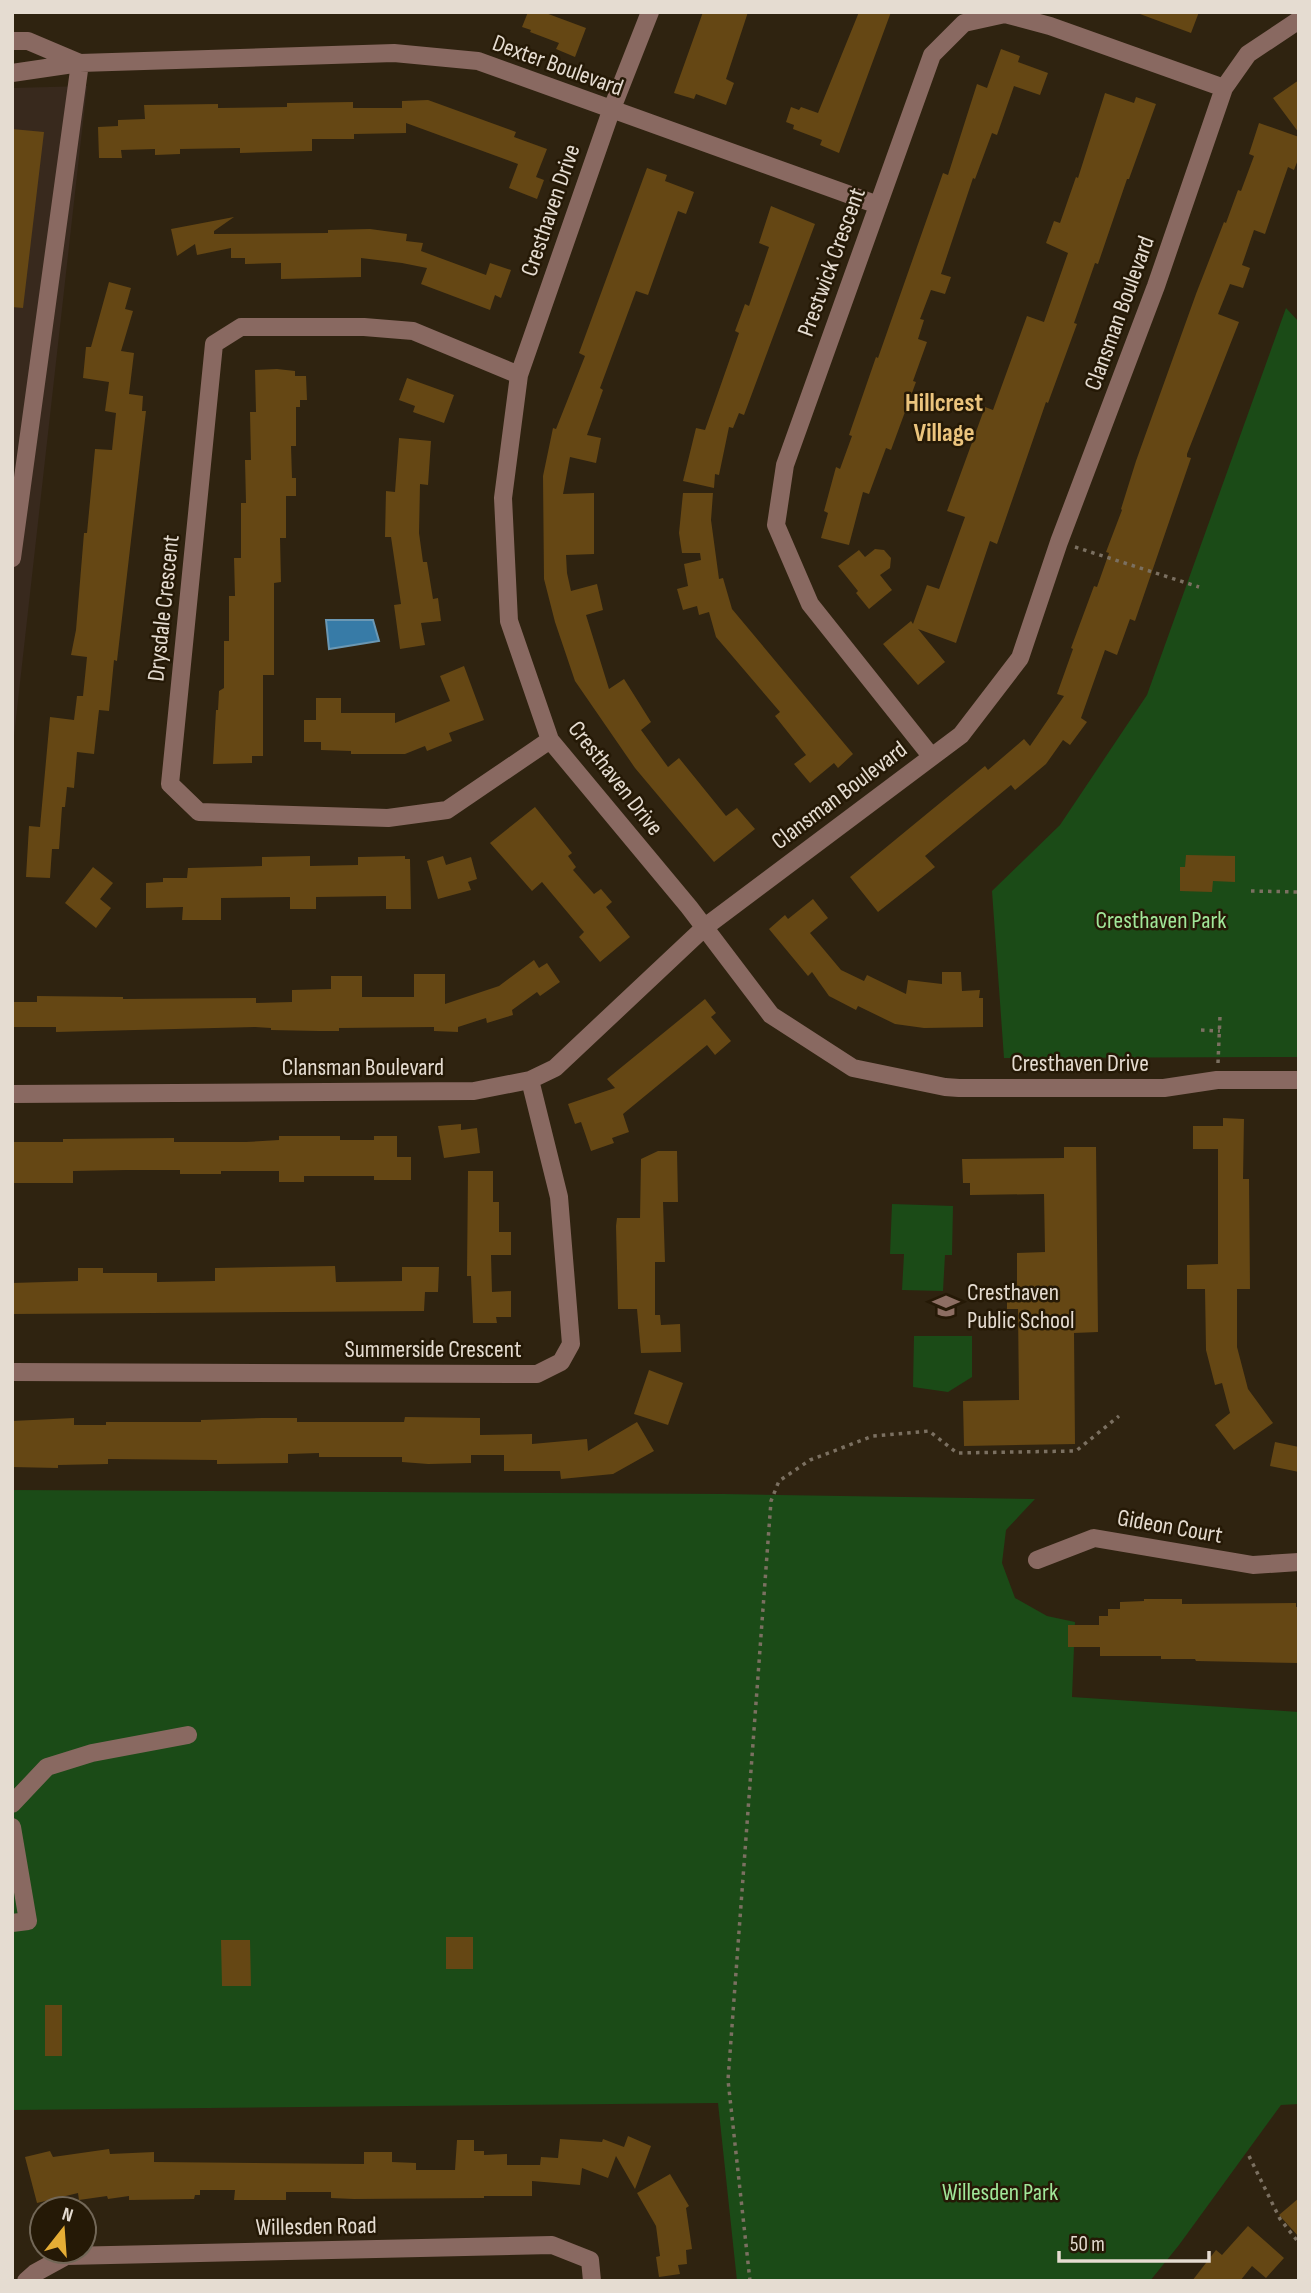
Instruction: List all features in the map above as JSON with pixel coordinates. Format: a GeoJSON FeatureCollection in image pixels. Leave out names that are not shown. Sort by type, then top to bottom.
{"type":"FeatureCollection","features":[{"type":"Feature","properties":{"kind":"street","name":"Cresthaven Drive"},"geometry":{"type":"LineString","coordinates":[[650,12],[611,110],[519,375],[503,498],[509,621],[550,740],[705,927],[771,1015],[853,1068],[945,1087],[1164,1088],[1217,1080],[1299,1080]]}},
{"type":"Feature","properties":{"kind":"street","name":"Prestwick Crescent"},"geometry":{"type":"LineString","coordinates":[[931,756],[810,604],[776,525],[785,465],[932,55],[964,23],[1005,14],[1050,26],[1224,88]]}},
{"type":"Feature","properties":{"kind":"street","name":"Clansman Boulevard"},"geometry":{"type":"LineString","coordinates":[[12,1094],[474,1091],[530,1080],[555,1068],[705,927],[961,735],[1020,658],[1059,542],[1156,286],[1224,88],[1248,54],[1299,20]]}},
{"type":"Feature","properties":{"kind":"street","name":"Dexter Boulevard"},"geometry":{"type":"LineString","coordinates":[[12,41],[28,41],[80,63]]}},
{"type":"Feature","properties":{"kind":"street","name":"Dexter Boulevard"},"geometry":{"type":"LineString","coordinates":[[12,73],[80,63],[394,53],[478,61],[878,205]]}},
{"type":"Feature","properties":{"kind":"street"},"geometry":{"type":"LineString","coordinates":[[12,558],[80,63]]}},
{"type":"Feature","properties":{"kind":"street","name":"Drysdale Crescent"},"geometry":{"type":"LineString","coordinates":[[519,375],[413,331],[364,327],[241,327],[214,344],[170,784],[199,811],[388,818],[447,810],[550,740]]}},
{"type":"Feature","properties":{"kind":"street","name":"Summerside Crescent"},"geometry":{"type":"LineString","coordinates":[[12,1372],[537,1374],[561,1362],[571,1344],[559,1197],[530,1080]]}},
{"type":"Feature","properties":{"kind":"street","name":"Gideon Court"},"geometry":{"type":"LineString","coordinates":[[1037,1560],[1094,1538],[1253,1565],[1299,1562]]}},
{"type":"Feature","properties":{"kind":"street"},"geometry":{"type":"LineString","coordinates":[[12,1804],[47,1767],[92,1753],[188,1735]]}},
{"type":"Feature","properties":{"kind":"street"},"geometry":{"type":"LineString","coordinates":[[12,1827],[28,1922],[12,1923]]}},
{"type":"Feature","properties":{"kind":"street","name":"Willesden Road"},"geometry":{"type":"LineString","coordinates":[[26,2281],[34,2273],[66,2256],[552,2245],[590,2260],[592,2281]]}},
{"type":"Feature","properties":{"kind":"path"},"geometry":{"type":"LineString","coordinates":[[1059,542],[1199,587]]}},
{"type":"Feature","properties":{"kind":"path"},"geometry":{"type":"LineString","coordinates":[[1251,891],[1299,892]]}},
{"type":"Feature","properties":{"kind":"path"},"geometry":{"type":"LineString","coordinates":[[1217,1080],[1220,1016]]}},
{"type":"Feature","properties":{"kind":"path"},"geometry":{"type":"LineString","coordinates":[[1201,1030],[1220,1031]]}},
{"type":"Feature","properties":{"kind":"path"},"geometry":{"type":"LineString","coordinates":[[750,2281],[728,2080],[774,1489],[779,1481],[810,1460],[873,1436],[929,1431],[957,1453],[1076,1451],[1119,1416]]}},
{"type":"Feature","properties":{"kind":"path"},"geometry":{"type":"LineString","coordinates":[[1249,2156],[1280,2219],[1299,2243]]}},
{"type":"Feature","properties":{"kind":"shaded area"},"geometry":{"type":"Polygon","coordinates":[[[87,86],[12,754],[12,88],[87,86]]]}},
{"type":"Feature","properties":{"kind":"green space","name":"Cresthaven Park"},"geometry":{"type":"Polygon","coordinates":[[[1286,308],[1299,322],[1299,1057],[1004,1058],[992,891],[1060,825],[1147,695],[1286,308]]]}},
{"type":"Feature","properties":{"kind":"green space"},"geometry":{"type":"Polygon","coordinates":[[[892,1204],[953,1206],[952,1255],[945,1255],[943,1291],[902,1290],[904,1254],[890,1254],[892,1204]]]}},
{"type":"Feature","properties":{"kind":"green space"},"geometry":{"type":"Polygon","coordinates":[[[914,1336],[972,1336],[972,1377],[948,1392],[913,1387],[914,1336]]]}},
{"type":"Feature","properties":{"kind":"green space","name":"Willesden Park"},"geometry":{"type":"Polygon","coordinates":[[[12,1490],[723,1494],[1035,1499],[1006,1530],[1002,1563],[1015,1598],[1047,1616],[1075,1622],[1072,1697],[1299,1712],[1299,2104],[1281,2105],[1150,2281],[737,2281],[718,2103],[12,2110],[12,1490]]]}},
{"type":"Feature","properties":{"kind":"water"},"geometry":{"type":"Polygon","coordinates":[[[326,620],[373,620],[379,641],[329,649],[326,620]]]}},
{"type":"Feature","properties":{"kind":"building"},"geometry":{"type":"Polygon","coordinates":[[[528,12],[543,12],[586,28],[575,57],[556,49],[559,43],[522,27],[528,12]]]}},
{"type":"Feature","properties":{"kind":"building"},"geometry":{"type":"Polygon","coordinates":[[[703,12],[748,12],[726,79],[734,83],[726,105],[696,94],[694,99],[674,93],[703,12]]]}},
{"type":"Feature","properties":{"kind":"building"},"geometry":{"type":"Polygon","coordinates":[[[859,12],[891,12],[839,153],[820,145],[822,140],[793,129],[794,125],[786,122],[791,107],[799,110],[801,107],[818,113],[859,12]]]}},
{"type":"Feature","properties":{"kind":"building"},"geometry":{"type":"Polygon","coordinates":[[[1199,12],[1191,33],[1140,14],[1199,12]]]}},
{"type":"Feature","properties":{"kind":"building"},"geometry":{"type":"Polygon","coordinates":[[[1001,49],[1020,56],[1018,62],[1048,73],[1040,95],[1014,86],[997,135],[992,133],[975,179],[973,178],[941,274],[951,277],[945,294],[931,290],[920,319],[924,320],[918,339],[927,342],[913,381],[916,382],[891,450],[886,448],[869,494],[863,492],[849,545],[821,538],[828,513],[824,511],[836,467],[840,469],[876,357],[878,358],[943,173],[948,175],[977,84],[987,88],[1001,49]]]}},
{"type":"Feature","properties":{"kind":"building"},"geometry":{"type":"Polygon","coordinates":[[[1299,80],[1299,133],[1273,98],[1299,80]]]}},
{"type":"Feature","properties":{"kind":"building"},"geometry":{"type":"Polygon","coordinates":[[[1105,93],[1134,103],[1136,97],[1156,104],[1098,264],[1095,263],[1074,323],[1077,324],[1048,403],[1046,402],[997,544],[990,541],[956,643],[918,629],[945,662],[918,685],[883,644],[911,621],[913,624],[927,585],[939,589],[965,517],[947,511],[985,407],[993,410],[1027,316],[1044,322],[1068,253],[1046,243],[1054,221],[1060,223],[1076,177],[1078,178],[1105,93]]]}},
{"type":"Feature","properties":{"kind":"building"},"geometry":{"type":"Polygon","coordinates":[[[428,100],[516,132],[514,137],[547,149],[536,177],[544,180],[537,199],[509,188],[518,164],[406,123],[406,133],[354,134],[354,139],[312,139],[312,151],[240,153],[240,148],[180,149],[180,154],[155,155],[155,149],[121,150],[122,158],[99,158],[98,127],[118,126],[118,120],[145,119],[144,105],[218,104],[218,108],[353,102],[353,108],[402,108],[402,101],[428,100]]]}},
{"type":"Feature","properties":{"kind":"building"},"geometry":{"type":"Polygon","coordinates":[[[1259,123],[1299,137],[1299,157],[1294,170],[1288,167],[1265,234],[1254,230],[1242,265],[1250,268],[1243,288],[1230,284],[1218,314],[1239,322],[1187,454],[1187,457],[1191,458],[1135,621],[1130,619],[1117,655],[1105,650],[1081,718],[1087,722],[1070,745],[1063,740],[1046,764],[1015,790],[1011,785],[925,856],[935,867],[878,912],[850,877],[985,766],[988,770],[1024,739],[1030,746],[1064,696],[1057,694],[1073,649],[1071,648],[1094,586],[1097,587],[1136,461],[1196,294],[1254,156],[1249,154],[1259,123]]]}},
{"type":"Feature","properties":{"kind":"building"},"geometry":{"type":"Polygon","coordinates":[[[12,129],[44,132],[23,308],[12,307],[12,129]]]}},
{"type":"Feature","properties":{"kind":"building"},"geometry":{"type":"Polygon","coordinates":[[[647,168],[667,175],[665,181],[694,192],[686,214],[678,211],[648,295],[636,291],[600,388],[603,390],[587,435],[601,438],[596,463],[570,457],[563,494],[594,493],[594,554],[566,555],[567,573],[571,591],[597,584],[603,610],[586,615],[609,689],[624,679],[651,722],[641,730],[668,767],[679,758],[726,816],[737,808],[755,829],[714,862],[635,768],[575,681],[544,579],[543,476],[553,428],[556,429],[585,356],[579,353],[647,168]]]}},
{"type":"Feature","properties":{"kind":"building"},"geometry":{"type":"Polygon","coordinates":[[[771,206],[815,224],[744,415],[739,413],[733,428],[729,427],[719,475],[715,474],[714,488],[683,481],[696,428],[705,430],[739,333],[735,331],[745,304],[749,306],[769,247],[759,243],[771,206]]]}},
{"type":"Feature","properties":{"kind":"building"},"geometry":{"type":"Polygon","coordinates":[[[234,217],[214,231],[214,234],[328,233],[328,230],[370,229],[407,234],[406,241],[423,243],[421,251],[486,275],[490,263],[511,270],[501,298],[495,295],[490,310],[421,284],[427,268],[402,263],[361,258],[361,277],[281,279],[281,263],[245,264],[245,258],[231,258],[231,248],[197,255],[195,244],[177,256],[171,229],[234,217]]]}},
{"type":"Feature","properties":{"kind":"building"},"geometry":{"type":"Polygon","coordinates":[[[109,282],[131,288],[125,309],[133,311],[121,351],[134,353],[129,394],[143,396],[142,411],[146,411],[117,661],[114,660],[109,711],[99,710],[94,754],[77,752],[74,788],[67,787],[65,807],[62,807],[59,849],[52,849],[50,878],[26,877],[29,826],[40,827],[50,717],[74,720],[77,696],[83,696],[87,657],[71,655],[76,630],[84,533],[87,533],[95,449],[112,450],[116,413],[105,411],[109,382],[83,378],[86,347],[91,347],[109,282]]]}},
{"type":"Feature","properties":{"kind":"building"},"geometry":{"type":"Polygon","coordinates":[[[255,370],[295,371],[295,376],[306,376],[307,400],[300,400],[300,407],[296,407],[296,446],[291,446],[292,478],[296,478],[296,496],[286,496],[286,538],[280,538],[281,582],[274,583],[274,675],[263,675],[263,756],[252,756],[252,763],[213,764],[216,710],[219,691],[224,688],[224,641],[229,641],[229,596],[235,596],[234,558],[241,558],[241,503],[246,503],[245,460],[251,460],[250,412],[256,412],[255,370]]]}},
{"type":"Feature","properties":{"kind":"building"},"geometry":{"type":"Polygon","coordinates":[[[407,378],[454,395],[444,423],[413,412],[415,406],[399,400],[407,378]]]}},
{"type":"Feature","properties":{"kind":"building"},"geometry":{"type":"Polygon","coordinates":[[[399,438],[431,441],[428,485],[420,484],[419,533],[423,562],[427,562],[433,599],[438,598],[441,621],[421,623],[425,645],[400,649],[394,605],[401,604],[391,537],[385,537],[386,491],[395,492],[399,438]]]}},
{"type":"Feature","properties":{"kind":"building"},"geometry":{"type":"Polygon","coordinates":[[[683,493],[713,493],[711,520],[719,579],[723,578],[732,609],[853,754],[838,768],[834,763],[810,783],[794,764],[806,755],[775,716],[780,712],[716,637],[709,612],[699,615],[697,606],[683,610],[677,589],[688,586],[684,564],[701,560],[700,553],[682,553],[679,533],[683,493]]]}},
{"type":"Feature","properties":{"kind":"building"},"geometry":{"type":"Polygon","coordinates":[[[875,549],[884,550],[891,558],[890,568],[880,575],[892,590],[869,609],[838,566],[859,550],[865,557],[875,549]]]}},
{"type":"Feature","properties":{"kind":"building"},"geometry":{"type":"Polygon","coordinates":[[[464,666],[484,720],[449,733],[452,741],[427,751],[425,746],[405,754],[351,754],[351,751],[321,750],[321,742],[304,742],[304,720],[316,720],[316,698],[341,698],[341,713],[395,713],[395,723],[450,701],[440,676],[464,666]]]}},
{"type":"Feature","properties":{"kind":"building"},"geometry":{"type":"Polygon","coordinates":[[[535,807],[572,853],[568,856],[576,867],[573,870],[594,894],[601,889],[612,902],[606,907],[630,937],[600,962],[579,937],[584,932],[542,882],[532,891],[490,843],[535,807]]]}},
{"type":"Feature","properties":{"kind":"building"},"geometry":{"type":"Polygon","coordinates":[[[1186,855],[1235,856],[1235,882],[1213,881],[1212,892],[1180,891],[1180,867],[1185,867],[1186,855]]]}},
{"type":"Feature","properties":{"kind":"building"},"geometry":{"type":"Polygon","coordinates":[[[310,856],[310,866],[358,865],[358,857],[405,856],[405,859],[410,859],[411,909],[386,909],[386,896],[316,897],[316,909],[290,909],[290,897],[221,898],[221,920],[182,920],[183,907],[146,908],[146,883],[163,882],[163,878],[187,878],[188,868],[262,866],[262,857],[310,856]]]}},
{"type":"Feature","properties":{"kind":"building"},"geometry":{"type":"Polygon","coordinates":[[[443,856],[446,865],[471,857],[477,879],[468,882],[471,890],[438,899],[427,861],[443,856]]]}},
{"type":"Feature","properties":{"kind":"building"},"geometry":{"type":"Polygon","coordinates":[[[93,867],[113,883],[100,899],[111,908],[96,928],[65,903],[93,867]]]}},
{"type":"Feature","properties":{"kind":"building"},"geometry":{"type":"Polygon","coordinates":[[[813,899],[828,918],[810,933],[841,970],[864,981],[867,975],[906,994],[908,980],[942,984],[942,972],[961,972],[962,991],[980,990],[979,998],[983,998],[983,1027],[924,1028],[895,1024],[858,1006],[856,1010],[829,996],[812,972],[808,976],[769,929],[785,915],[788,919],[813,899]]]}},
{"type":"Feature","properties":{"kind":"building"},"geometry":{"type":"Polygon","coordinates":[[[534,960],[539,968],[547,963],[560,982],[540,996],[537,992],[512,1010],[513,1015],[487,1023],[486,1018],[458,1027],[458,1032],[434,1031],[434,1027],[339,1028],[339,1031],[271,1030],[255,1027],[56,1032],[56,1027],[12,1027],[12,1002],[37,1002],[37,996],[123,999],[256,998],[256,1003],[292,1002],[292,990],[331,989],[331,976],[362,976],[362,997],[414,997],[414,974],[445,974],[445,1004],[499,986],[534,960]]]}},
{"type":"Feature","properties":{"kind":"building"},"geometry":{"type":"Polygon","coordinates":[[[705,999],[716,1013],[711,1017],[731,1041],[715,1055],[707,1045],[623,1114],[629,1132],[612,1138],[614,1143],[591,1151],[581,1122],[575,1124],[568,1104],[615,1088],[607,1079],[705,999]]]}},
{"type":"Feature","properties":{"kind":"building"},"geometry":{"type":"Polygon","coordinates":[[[1223,1118],[1244,1119],[1243,1179],[1249,1179],[1250,1289],[1237,1289],[1237,1347],[1248,1389],[1273,1423],[1234,1450],[1215,1425],[1230,1413],[1222,1383],[1215,1385],[1206,1350],[1205,1289],[1187,1289],[1187,1265],[1218,1264],[1218,1149],[1193,1149],[1193,1126],[1223,1126],[1223,1118]]]}},
{"type":"Feature","properties":{"kind":"building"},"geometry":{"type":"Polygon","coordinates":[[[461,1124],[461,1130],[477,1128],[480,1153],[444,1158],[438,1126],[461,1124]]]}},
{"type":"Feature","properties":{"kind":"building"},"geometry":{"type":"Polygon","coordinates":[[[279,1136],[340,1136],[340,1140],[374,1140],[374,1136],[397,1136],[397,1157],[411,1157],[411,1180],[374,1180],[374,1176],[304,1176],[304,1182],[279,1182],[279,1171],[180,1174],[180,1170],[126,1170],[73,1171],[73,1183],[12,1183],[12,1142],[174,1138],[174,1142],[246,1142],[279,1140],[279,1136]]]}},
{"type":"Feature","properties":{"kind":"building"},"geometry":{"type":"Polygon","coordinates":[[[1064,1147],[1096,1147],[1098,1332],[1074,1333],[1075,1444],[964,1446],[963,1401],[1019,1400],[1018,1309],[1007,1309],[1007,1285],[1017,1285],[1017,1253],[1045,1252],[1044,1194],[970,1195],[970,1183],[963,1183],[962,1159],[1064,1158],[1064,1147]]]}},
{"type":"Feature","properties":{"kind":"building"},"geometry":{"type":"Polygon","coordinates":[[[658,1151],[677,1151],[678,1202],[663,1202],[665,1262],[655,1262],[655,1315],[660,1315],[661,1325],[680,1324],[681,1352],[641,1353],[637,1309],[618,1309],[616,1226],[617,1218],[640,1218],[641,1159],[658,1151]]]}},
{"type":"Feature","properties":{"kind":"building"},"geometry":{"type":"Polygon","coordinates":[[[468,1171],[493,1171],[493,1202],[499,1202],[499,1232],[511,1232],[511,1255],[491,1255],[492,1292],[511,1291],[511,1317],[496,1317],[497,1323],[473,1323],[471,1276],[467,1276],[468,1171]]]}},
{"type":"Feature","properties":{"kind":"building"},"geometry":{"type":"Polygon","coordinates":[[[335,1266],[336,1282],[402,1281],[402,1267],[439,1267],[438,1292],[425,1292],[424,1311],[12,1314],[12,1283],[78,1281],[78,1268],[103,1268],[103,1273],[157,1273],[157,1282],[215,1281],[215,1268],[335,1266]]]}},
{"type":"Feature","properties":{"kind":"building"},"geometry":{"type":"Polygon","coordinates":[[[649,1370],[683,1383],[668,1425],[634,1414],[649,1370]]]}},
{"type":"Feature","properties":{"kind":"building"},"geometry":{"type":"Polygon","coordinates":[[[405,1417],[480,1418],[480,1435],[532,1434],[532,1444],[587,1439],[588,1451],[637,1422],[654,1451],[613,1474],[561,1479],[560,1471],[504,1471],[504,1455],[471,1455],[471,1463],[402,1462],[402,1457],[319,1457],[319,1453],[288,1454],[288,1463],[217,1464],[217,1460],[108,1459],[108,1464],[58,1465],[58,1468],[12,1467],[12,1421],[74,1418],[74,1425],[262,1418],[297,1418],[297,1422],[404,1422],[405,1417]]]}},
{"type":"Feature","properties":{"kind":"building"},"geometry":{"type":"Polygon","coordinates":[[[1275,1442],[1299,1447],[1299,1472],[1270,1466],[1275,1442]]]}},
{"type":"Feature","properties":{"kind":"building"},"geometry":{"type":"Polygon","coordinates":[[[1182,1599],[1182,1604],[1296,1603],[1296,1607],[1299,1607],[1299,1663],[1196,1661],[1161,1659],[1161,1656],[1100,1656],[1100,1647],[1068,1647],[1068,1625],[1099,1625],[1099,1616],[1108,1616],[1108,1609],[1120,1609],[1120,1602],[1182,1599]]]}},
{"type":"Feature","properties":{"kind":"building"},"geometry":{"type":"Polygon","coordinates":[[[446,1937],[473,1937],[473,1969],[446,1969],[446,1937]]]}},
{"type":"Feature","properties":{"kind":"building"},"geometry":{"type":"Polygon","coordinates":[[[221,1940],[250,1940],[251,1986],[222,1986],[221,1940]]]}},
{"type":"Feature","properties":{"kind":"building"},"geometry":{"type":"Polygon","coordinates":[[[45,2005],[62,2005],[62,2056],[45,2056],[45,2005]]]}},
{"type":"Feature","properties":{"kind":"building"},"geometry":{"type":"Polygon","coordinates":[[[628,2136],[651,2146],[635,2189],[616,2156],[608,2178],[582,2168],[580,2185],[532,2181],[532,2196],[484,2198],[354,2199],[331,2198],[331,2192],[286,2192],[286,2200],[234,2200],[235,2190],[200,2190],[200,2195],[195,2195],[194,2199],[129,2200],[129,2196],[108,2199],[107,2196],[98,2197],[98,2195],[78,2193],[35,2195],[25,2157],[50,2151],[53,2157],[109,2149],[110,2154],[154,2152],[154,2162],[364,2164],[364,2152],[392,2152],[392,2162],[416,2163],[416,2170],[455,2170],[457,2140],[474,2140],[474,2151],[484,2151],[484,2155],[507,2154],[507,2165],[540,2165],[541,2157],[558,2158],[560,2139],[602,2142],[603,2139],[624,2147],[628,2136]]]}},
{"type":"Feature","properties":{"kind":"building"},"geometry":{"type":"Polygon","coordinates":[[[670,2174],[689,2206],[686,2208],[692,2249],[686,2250],[687,2264],[678,2265],[680,2274],[659,2277],[656,2257],[660,2256],[656,2226],[637,2193],[670,2174]]]}},
{"type":"Feature","properties":{"kind":"building"},"geometry":{"type":"Polygon","coordinates":[[[1299,2198],[1299,2237],[1279,2215],[1299,2198]]]}},
{"type":"Feature","properties":{"kind":"building"},"geometry":{"type":"Polygon","coordinates":[[[1248,2226],[1284,2258],[1266,2278],[1252,2266],[1240,2281],[1192,2281],[1216,2250],[1222,2255],[1248,2226]]]}},
{"type":"Feature","properties":{"kind":"place","name":"Cresthaven Public School"},"geometry":{"type":"Point","coordinates":[946,1306]}},
{"type":"Feature","properties":{"kind":"district","name":"Hillcrest Village"},"geometry":{"type":"Point","coordinates":[944,417]}}]}
